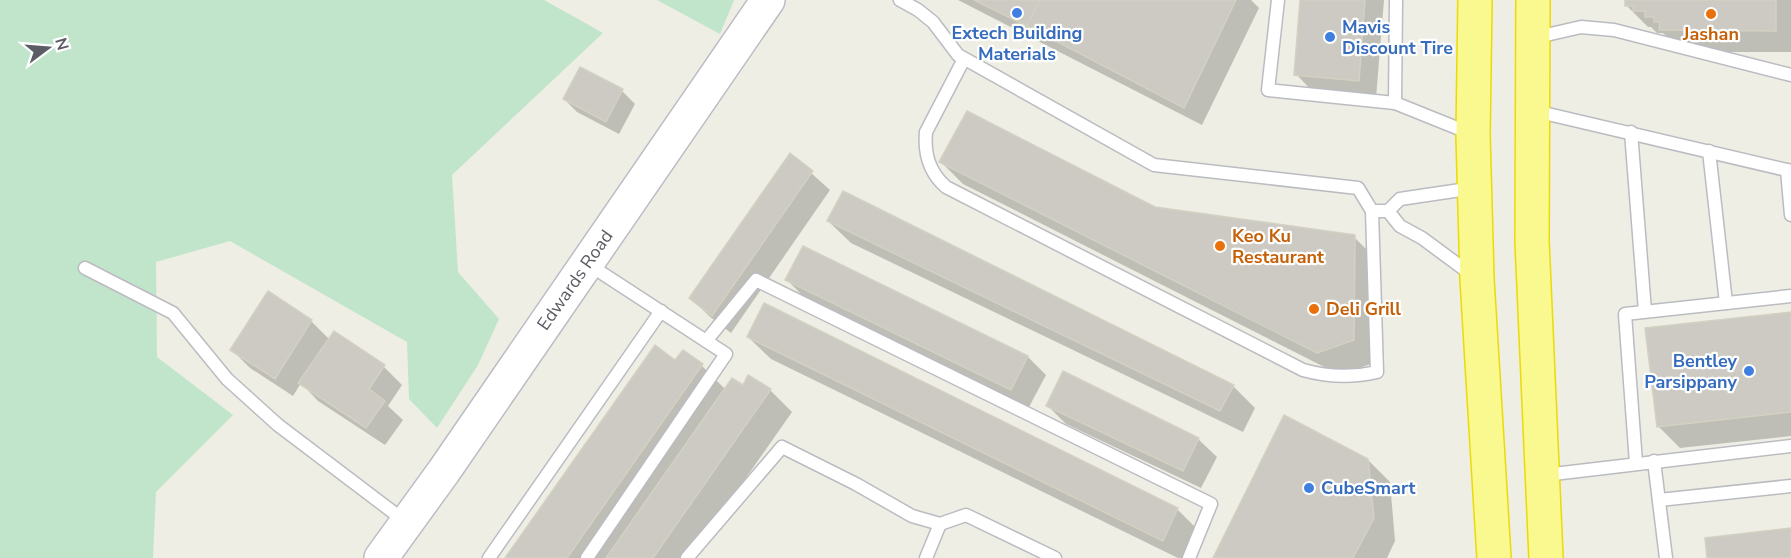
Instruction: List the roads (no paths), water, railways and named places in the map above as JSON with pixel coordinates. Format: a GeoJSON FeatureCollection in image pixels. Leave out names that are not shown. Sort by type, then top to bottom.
{"type":"FeatureCollection","features":[{"type":"Feature","properties":{"kind":"highway"},"geometry":{"type":"LineString","coordinates":[[1475,0],[1473,135],[1477,279],[1494,558]]}},
{"type":"Feature","properties":{"kind":"highway"},"geometry":{"type":"LineString","coordinates":[[1533,0],[1532,241],[1546,558]]}},
{"type":"Feature","properties":{"kind":"street","name":"Edwards Road"},"geometry":{"type":"LineString","coordinates":[[381,558],[768,0]]}},
{"type":"Feature","properties":{"kind":"lane"},"geometry":{"type":"LineString","coordinates":[[900,0],[933,22],[958,55],[964,59],[1154,165],[1358,188],[1372,211],[1377,372],[1359,376],[1335,376],[1303,370],[946,187],[937,179],[928,162],[926,132],[964,59]]}},
{"type":"Feature","properties":{"kind":"lane"},"geometry":{"type":"LineString","coordinates":[[1278,0],[1269,90],[1395,103],[1473,135]]}},
{"type":"Feature","properties":{"kind":"lane"},"geometry":{"type":"LineString","coordinates":[[1395,103],[1396,0]]}},
{"type":"Feature","properties":{"kind":"lane"},"geometry":{"type":"LineString","coordinates":[[1532,39],[1581,27],[1614,30],[1791,75]]}},
{"type":"Feature","properties":{"kind":"lane"},"geometry":{"type":"LineString","coordinates":[[1533,110],[1789,170],[1791,215]]}},
{"type":"Feature","properties":{"kind":"lane"},"geometry":{"type":"LineString","coordinates":[[1631,132],[1645,312]]}},
{"type":"Feature","properties":{"kind":"lane"},"geometry":{"type":"LineString","coordinates":[[1709,151],[1726,303]]}},
{"type":"Feature","properties":{"kind":"lane"},"geometry":{"type":"LineString","coordinates":[[1372,211],[1388,211],[1400,199],[1474,188]]}},
{"type":"Feature","properties":{"kind":"lane"},"geometry":{"type":"LineString","coordinates":[[1388,211],[1400,226],[1443,252],[1477,279]]}},
{"type":"Feature","properties":{"kind":"lane"},"geometry":{"type":"LineString","coordinates":[[587,263],[726,354],[587,558]]}},
{"type":"Feature","properties":{"kind":"lane"},"geometry":{"type":"LineString","coordinates":[[85,268],[173,313],[227,380],[278,425],[406,523]]}},
{"type":"Feature","properties":{"kind":"lane"},"geometry":{"type":"LineString","coordinates":[[706,341],[756,280],[1211,504],[1189,558]]}},
{"type":"Feature","properties":{"kind":"lane"},"geometry":{"type":"LineString","coordinates":[[1636,463],[1624,314],[1791,296]]}},
{"type":"Feature","properties":{"kind":"lane"},"geometry":{"type":"LineString","coordinates":[[489,558],[661,311]]}},
{"type":"Feature","properties":{"kind":"lane"},"geometry":{"type":"LineString","coordinates":[[1542,475],[1791,446]]}},
{"type":"Feature","properties":{"kind":"lane"},"geometry":{"type":"LineString","coordinates":[[687,558],[782,447],[856,484],[912,516],[940,524],[966,515],[1054,558]]}},
{"type":"Feature","properties":{"kind":"lane"},"geometry":{"type":"LineString","coordinates":[[1654,461],[1666,558]]}},
{"type":"Feature","properties":{"kind":"lane"},"geometry":{"type":"LineString","coordinates":[[1659,500],[1791,486]]}},
{"type":"Feature","properties":{"kind":"lane"},"geometry":{"type":"LineString","coordinates":[[926,558],[940,524]]}},
{"type":"Feature","properties":{"kind":"place","name":"Extech Building Materials"},"geometry":{"type":"Point","coordinates":[1017,13]}},
{"type":"Feature","properties":{"kind":"place","name":"Jashan"},"geometry":{"type":"Point","coordinates":[1711,14]}},
{"type":"Feature","properties":{"kind":"place","name":"Mavis Discount Tire"},"geometry":{"type":"Point","coordinates":[1330,37]}},
{"type":"Feature","properties":{"kind":"place","name":"Keo Ku Restaurant"},"geometry":{"type":"Point","coordinates":[1220,246]}},
{"type":"Feature","properties":{"kind":"place","name":"Deli Grill"},"geometry":{"type":"Point","coordinates":[1314,309]}},
{"type":"Feature","properties":{"kind":"place","name":"Bentley Parsippany"},"geometry":{"type":"Point","coordinates":[1749,371]}},
{"type":"Feature","properties":{"kind":"place","name":"CubeSmart"},"geometry":{"type":"Point","coordinates":[1309,488]}}]}
